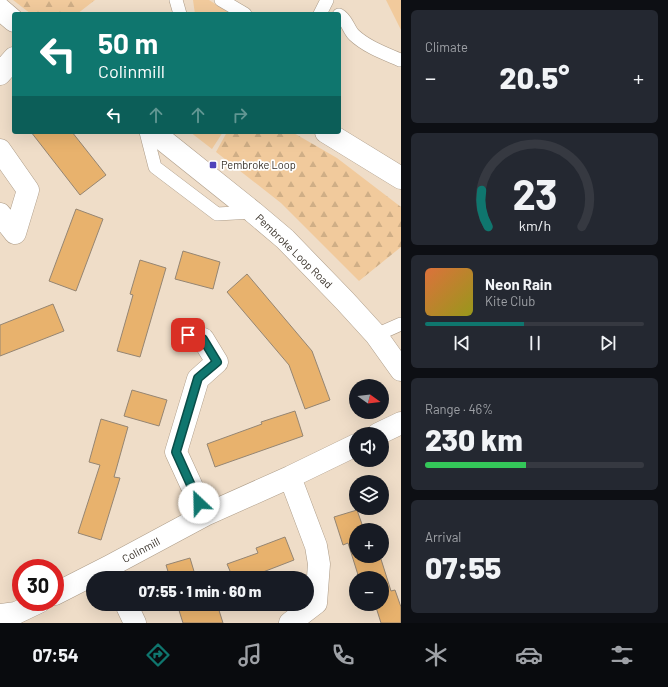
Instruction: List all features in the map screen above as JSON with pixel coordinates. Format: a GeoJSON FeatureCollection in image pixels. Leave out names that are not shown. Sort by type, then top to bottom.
{"type":"FeatureCollection","features":[{"type":"Feature","properties":{"kind":"street"},"geometry":{"type":"LineString","coordinates":[[0,9],[12,19]]}},
{"type":"Feature","properties":{"kind":"street"},"geometry":{"type":"LineString","coordinates":[[0,74],[12,60]]}},
{"type":"Feature","properties":{"kind":"street","name":"Pembroke Loop Road"},"geometry":{"type":"LineString","coordinates":[[156,134],[253,212],[284,239],[376,335],[401,370]]}},
{"type":"Feature","properties":{"kind":"street"},"geometry":{"type":"LineString","coordinates":[[329,134],[401,178]]}},
{"type":"Feature","properties":{"kind":"street"},"geometry":{"type":"LineString","coordinates":[[0,150],[28,190],[16,233],[0,214]]}},
{"type":"Feature","properties":{"kind":"street"},"geometry":{"type":"LineString","coordinates":[[188,335],[203,339],[217,362],[198,378],[176,452],[205,515]]}},
{"type":"Feature","properties":{"kind":"street"},"geometry":{"type":"LineString","coordinates":[[389,429],[401,423]]}},
{"type":"Feature","properties":{"kind":"street","name":"Colinmill"},"geometry":{"type":"LineString","coordinates":[[115,571],[205,515],[349,448]]}},
{"type":"Feature","properties":{"kind":"street"},"geometry":{"type":"LineString","coordinates":[[290,477],[316,546],[319,564],[316,603],[290,623]]}},
{"type":"Feature","properties":{"kind":"street","name":"Colinmill"},"geometry":{"type":"LineString","coordinates":[[64,591],[86,582]]}},
{"type":"Feature","properties":{"kind":"street"},"geometry":{"type":"LineString","coordinates":[[11,617],[22,611]]}},
{"type":"Feature","properties":{"kind":"street"},"geometry":{"type":"LineString","coordinates":[[129,611],[134,623]]}},
{"type":"Feature","properties":{"kind":"lane"},"geometry":{"type":"LineString","coordinates":[[176,0],[179,12]]}},
{"type":"Feature","properties":{"kind":"lane"},"geometry":{"type":"LineString","coordinates":[[221,0],[242,12]]}},
{"type":"Feature","properties":{"kind":"lane"},"geometry":{"type":"LineString","coordinates":[[324,7],[334,12]]}},
{"type":"Feature","properties":{"kind":"lane"},"geometry":{"type":"LineString","coordinates":[[341,16],[354,35],[374,50],[400,60]]}},
{"type":"Feature","properties":{"kind":"lane"},"geometry":{"type":"LineString","coordinates":[[147,134],[155,167],[216,214],[253,212]]}},
{"type":"Feature","properties":{"kind":"lane"},"geometry":{"type":"LineString","coordinates":[[376,335],[401,324]]}},
{"type":"Feature","properties":{"kind":"green space"},"geometry":{"type":"Polygon","coordinates":[[[13,0],[95,0],[80,12],[28,12],[13,0]]]}},
{"type":"Feature","properties":{"kind":"green space"},"geometry":{"type":"Polygon","coordinates":[[[193,0],[209,0],[228,12],[195,12],[193,0]]]}},
{"type":"Feature","properties":{"kind":"green space"},"geometry":{"type":"Polygon","coordinates":[[[386,0],[401,0],[401,30],[386,0]]]}},
{"type":"Feature","properties":{"kind":"green space"},"geometry":{"type":"Polygon","coordinates":[[[193,134],[222,134],[212,149],[193,134]]]}},
{"type":"Feature","properties":{"kind":"green space"},"geometry":{"type":"Polygon","coordinates":[[[226,134],[295,134],[337,158],[401,207],[401,247],[359,281],[281,203],[216,152],[226,134]]]}},
{"type":"Feature","properties":{"kind":"building"},"geometry":{"type":"Polygon","coordinates":[[[33,134],[74,134],[106,175],[80,195],[33,134]]]}},
{"type":"Feature","properties":{"kind":"building"},"geometry":{"type":"Polygon","coordinates":[[[76,209],[103,219],[76,291],[49,281],[76,209]]]}},
{"type":"Feature","properties":{"kind":"building"},"geometry":{"type":"Polygon","coordinates":[[[183,251],[220,262],[213,289],[175,279],[183,251]]]}},
{"type":"Feature","properties":{"kind":"building"},"geometry":{"type":"Polygon","coordinates":[[[140,260],[166,268],[140,357],[117,351],[133,295],[130,294],[140,260]]]}},
{"type":"Feature","properties":{"kind":"building"},"geometry":{"type":"Polygon","coordinates":[[[247,274],[312,351],[330,400],[305,409],[289,365],[227,292],[247,274]]]}},
{"type":"Feature","properties":{"kind":"building"},"geometry":{"type":"Polygon","coordinates":[[[53,304],[64,331],[0,356],[0,325],[53,304]]]}},
{"type":"Feature","properties":{"kind":"building"},"geometry":{"type":"Polygon","coordinates":[[[132,390],[167,400],[159,426],[124,416],[132,390]]]}},
{"type":"Feature","properties":{"kind":"building"},"geometry":{"type":"Polygon","coordinates":[[[295,411],[303,436],[215,467],[207,444],[262,424],[261,422],[295,411]]]}},
{"type":"Feature","properties":{"kind":"building"},"geometry":{"type":"Polygon","coordinates":[[[101,419],[128,427],[114,477],[120,478],[101,540],[78,533],[100,465],[89,462],[101,419]]]}},
{"type":"Feature","properties":{"kind":"building"},"geometry":{"type":"Polygon","coordinates":[[[349,512],[349,515],[359,515],[362,523],[349,523],[349,546],[348,543],[343,545],[334,517],[349,512]]]}},
{"type":"Feature","properties":{"kind":"building"},"geometry":{"type":"Polygon","coordinates":[[[285,537],[294,560],[266,571],[230,571],[227,564],[258,553],[256,548],[285,537]]]}},
{"type":"Feature","properties":{"kind":"building"},"geometry":{"type":"Polygon","coordinates":[[[190,558],[194,571],[168,571],[166,565],[190,558]]]}},
{"type":"Feature","properties":{"kind":"building"},"geometry":{"type":"Polygon","coordinates":[[[354,563],[382,563],[385,571],[357,571],[354,563]]]}},
{"type":"Feature","properties":{"kind":"building"},"geometry":{"type":"Polygon","coordinates":[[[389,585],[391,591],[395,590],[401,607],[401,623],[381,623],[377,611],[389,611],[389,585]]]}},
{"type":"Feature","properties":{"kind":"building"},"geometry":{"type":"Polygon","coordinates":[[[179,611],[219,611],[223,623],[183,623],[179,611]]]}},
{"type":"Feature","properties":{"kind":"place","name":"Pembroke Loop"},"geometry":{"type":"Point","coordinates":[213,165]}},
{"type":"Feature","properties":{"kind":"route"},"geometry":{"type":"LineString","coordinates":[[188,335],[203,339],[217,362],[198,378],[176,452],[199,503]]}}]}
